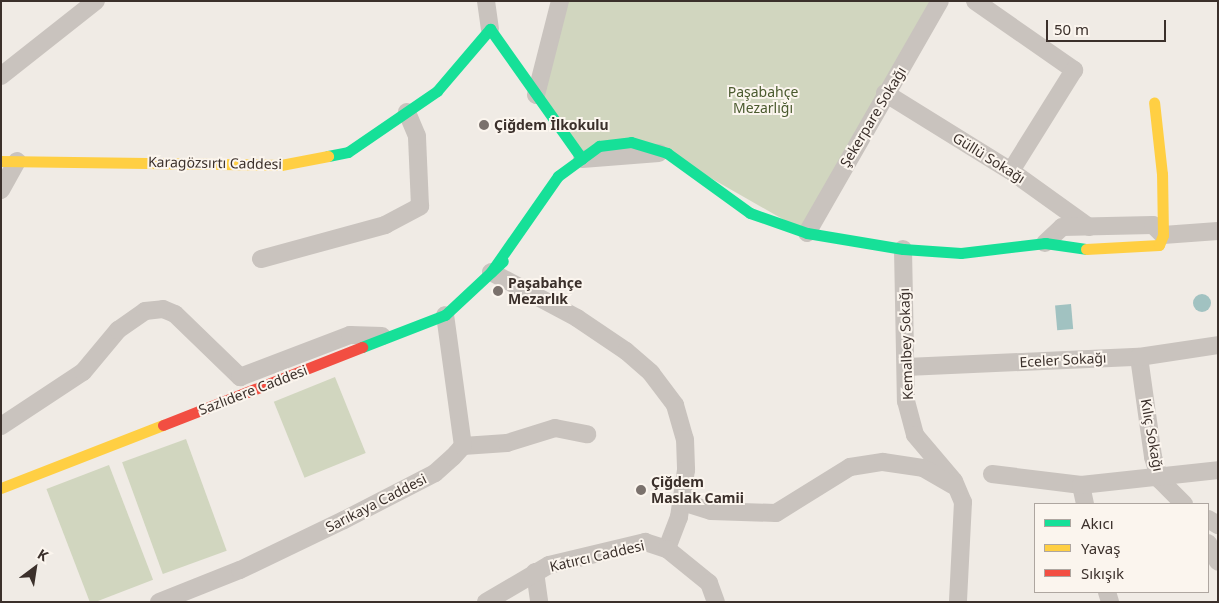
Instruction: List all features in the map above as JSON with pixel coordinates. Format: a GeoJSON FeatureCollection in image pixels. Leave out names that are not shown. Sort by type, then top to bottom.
{"type":"FeatureCollection","features":[{"type":"Feature","properties":{"kind":"street"},"geometry":{"type":"LineString","coordinates":[[1,76],[96,1]]}},
{"type":"Feature","properties":{"kind":"street"},"geometry":{"type":"LineString","coordinates":[[486,1],[490,29],[582,159],[667,153],[750,213],[807,233],[903,249],[961,253],[1046,243],[1074,250],[1159,245],[1164,235],[1154,102]]}},
{"type":"Feature","properties":{"kind":"street"},"geometry":{"type":"LineString","coordinates":[[536,95],[560,1]]}},
{"type":"Feature","properties":{"kind":"street","name":"Şekerpare Sokağı"},"geometry":{"type":"LineString","coordinates":[[807,233],[885,93],[940,1]]}},
{"type":"Feature","properties":{"kind":"street"},"geometry":{"type":"LineString","coordinates":[[975,1],[1074,70],[1011,171]]}},
{"type":"Feature","properties":{"kind":"street","name":"Karagözsırtı Caddesi"},"geometry":{"type":"LineString","coordinates":[[9,161],[281,165],[348,152],[437,91],[490,29]]}},
{"type":"Feature","properties":{"kind":"street","name":"Güllü Sokağı"},"geometry":{"type":"LineString","coordinates":[[885,93],[1011,171],[1089,227]]}},
{"type":"Feature","properties":{"kind":"street"},"geometry":{"type":"LineString","coordinates":[[261,259],[385,225],[420,206],[417,136],[407,112]]}},
{"type":"Feature","properties":{"kind":"street","name":"Sazlıdere Caddesi"},"geometry":{"type":"LineString","coordinates":[[1,488],[444,316],[516,250],[582,159]]}},
{"type":"Feature","properties":{"kind":"street"},"geometry":{"type":"LineString","coordinates":[[1,190],[9,161]]}},
{"type":"Feature","properties":{"kind":"street"},"geometry":{"type":"LineString","coordinates":[[1046,243],[1062,227],[1153,224],[1164,235],[1218,231]]}},
{"type":"Feature","properties":{"kind":"street","name":"Kemalbey Sokağı"},"geometry":{"type":"LineString","coordinates":[[903,249],[906,400],[915,435],[957,488],[963,502],[958,602]]}},
{"type":"Feature","properties":{"kind":"street"},"geometry":{"type":"LineString","coordinates":[[491,272],[577,318],[651,373],[675,406],[685,439],[682,502],[667,549],[709,583],[716,602]]}},
{"type":"Feature","properties":{"kind":"street"},"geometry":{"type":"LineString","coordinates":[[1,426],[83,372],[118,330],[145,311],[163,309],[176,314],[240,377],[350,336],[392,336]]}},
{"type":"Feature","properties":{"kind":"street"},"geometry":{"type":"LineString","coordinates":[[444,316],[464,446],[507,442],[555,428],[587,434]]}},
{"type":"Feature","properties":{"kind":"street","name":"Eceler Sokağı"},"geometry":{"type":"LineString","coordinates":[[906,368],[1139,357],[1218,346]]}},
{"type":"Feature","properties":{"kind":"street","name":"Kılıç Sokağı"},"geometry":{"type":"LineString","coordinates":[[1139,357],[1160,480],[1183,503]]}},
{"type":"Feature","properties":{"kind":"street","name":"Sarıkaya Caddesi"},"geometry":{"type":"LineString","coordinates":[[160,602],[240,570],[361,512],[435,474],[464,446]]}},
{"type":"Feature","properties":{"kind":"street"},"geometry":{"type":"LineString","coordinates":[[682,502],[711,510],[776,512],[850,467],[883,462],[923,468],[957,488]]}},
{"type":"Feature","properties":{"kind":"street"},"geometry":{"type":"LineString","coordinates":[[992,474],[1081,485],[1160,480],[1218,470]]}},
{"type":"Feature","properties":{"kind":"street"},"geometry":{"type":"LineString","coordinates":[[1081,485],[1085,503]]}},
{"type":"Feature","properties":{"kind":"street","name":"Katırcı Caddesi"},"geometry":{"type":"LineString","coordinates":[[486,602],[535,572],[645,542],[667,549]]}},
{"type":"Feature","properties":{"kind":"street"},"geometry":{"type":"LineString","coordinates":[[1209,545],[1218,562]]}},
{"type":"Feature","properties":{"kind":"street"},"geometry":{"type":"LineString","coordinates":[[535,572],[539,602]]}},
{"type":"Feature","properties":{"kind":"green space","name":"Paşabahçe Mezarlığı"},"geometry":{"type":"Polygon","coordinates":[[[562,1],[932,1],[807,233],[667,153],[582,159],[536,95],[562,1]]]}},
{"type":"Feature","properties":{"kind":"green space"},"geometry":{"type":"Polygon","coordinates":[[[335,377],[366,453],[305,478],[274,402],[335,377]]]}},
{"type":"Feature","properties":{"kind":"green space"},"geometry":{"type":"Polygon","coordinates":[[[186,439],[227,551],[163,574],[122,462],[186,439]]]}},
{"type":"Feature","properties":{"kind":"green space"},"geometry":{"type":"Polygon","coordinates":[[[109,465],[153,580],[95,602],[90,602],[46,489],[109,465]]]}},
{"type":"Feature","properties":{"kind":"water"},"geometry":{"type":"Polygon","coordinates":[[[1202,294],[1208,297],[1211,303],[1208,309],[1202,312],[1196,309],[1193,303],[1196,297],[1202,294]]]}},
{"type":"Feature","properties":{"kind":"water"},"geometry":{"type":"Polygon","coordinates":[[[1071,304],[1073,329],[1057,330],[1055,305],[1071,304]]]}},
{"type":"Feature","properties":{"kind":"traffic: fast"},"geometry":{"type":"LineString","coordinates":[[328,156],[348,152],[437,91],[490,29],[582,159]]}},
{"type":"Feature","properties":{"kind":"traffic: fast"},"geometry":{"type":"LineString","coordinates":[[491,272],[558,176],[599,146],[631,142],[667,153],[750,213],[807,233],[903,249],[961,253],[1045,243],[1086,249]]}},
{"type":"Feature","properties":{"kind":"traffic: fast"},"geometry":{"type":"LineString","coordinates":[[362,347],[445,315],[503,261]]}},
{"type":"Feature","properties":{"kind":"traffic: slow"},"geometry":{"type":"LineString","coordinates":[[1086,249],[1159,245],[1163,235],[1162,174],[1154,102]]}},
{"type":"Feature","properties":{"kind":"traffic: slow"},"geometry":{"type":"LineString","coordinates":[[1,161],[281,165],[328,156]]}},
{"type":"Feature","properties":{"kind":"traffic: slow"},"geometry":{"type":"LineString","coordinates":[[1,488],[163,425]]}},
{"type":"Feature","properties":{"kind":"traffic: jam"},"geometry":{"type":"LineString","coordinates":[[163,425],[362,347]]}},
{"type":"Feature","properties":{"kind":"place","name":"Çiğdem İlkokulu"},"geometry":{"type":"Point","coordinates":[484,125]}},
{"type":"Feature","properties":{"kind":"place","name":"Paşabahçe Mezarlık"},"geometry":{"type":"Point","coordinates":[498,291]}},
{"type":"Feature","properties":{"kind":"place","name":"Çiğdem Maslak Camii"},"geometry":{"type":"Point","coordinates":[641,490]}}]}
